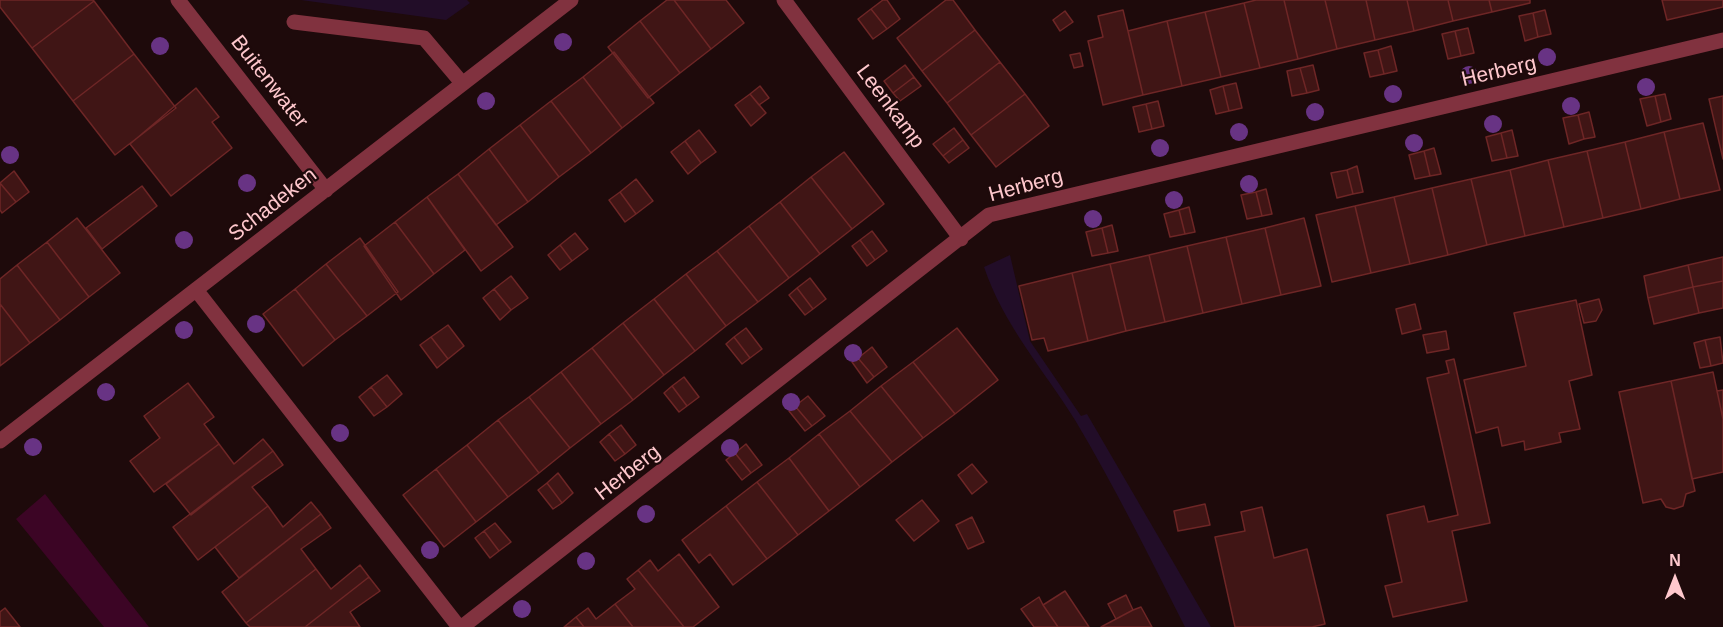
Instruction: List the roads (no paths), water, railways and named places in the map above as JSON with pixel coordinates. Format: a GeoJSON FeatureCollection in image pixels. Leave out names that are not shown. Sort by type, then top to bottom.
{"type":"FeatureCollection","features":[{"type":"Feature","properties":{"kind":"street","name":"Buitenwater"},"geometry":{"type":"LineString","coordinates":[[178,0],[326,190]]}},
{"type":"Feature","properties":{"kind":"street","name":"Schadeken"},"geometry":{"type":"LineString","coordinates":[[0,441],[571,0]]}},
{"type":"Feature","properties":{"kind":"street","name":"Leenkamp"},"geometry":{"type":"LineString","coordinates":[[784,0],[961,239]]}},
{"type":"Feature","properties":{"kind":"street"},"geometry":{"type":"LineString","coordinates":[[294,22],[424,38],[462,83]]}},
{"type":"Feature","properties":{"kind":"street","name":"Herberg"},"geometry":{"type":"LineString","coordinates":[[197,291],[461,627],[961,239],[988,215],[1723,40]]}}]}
